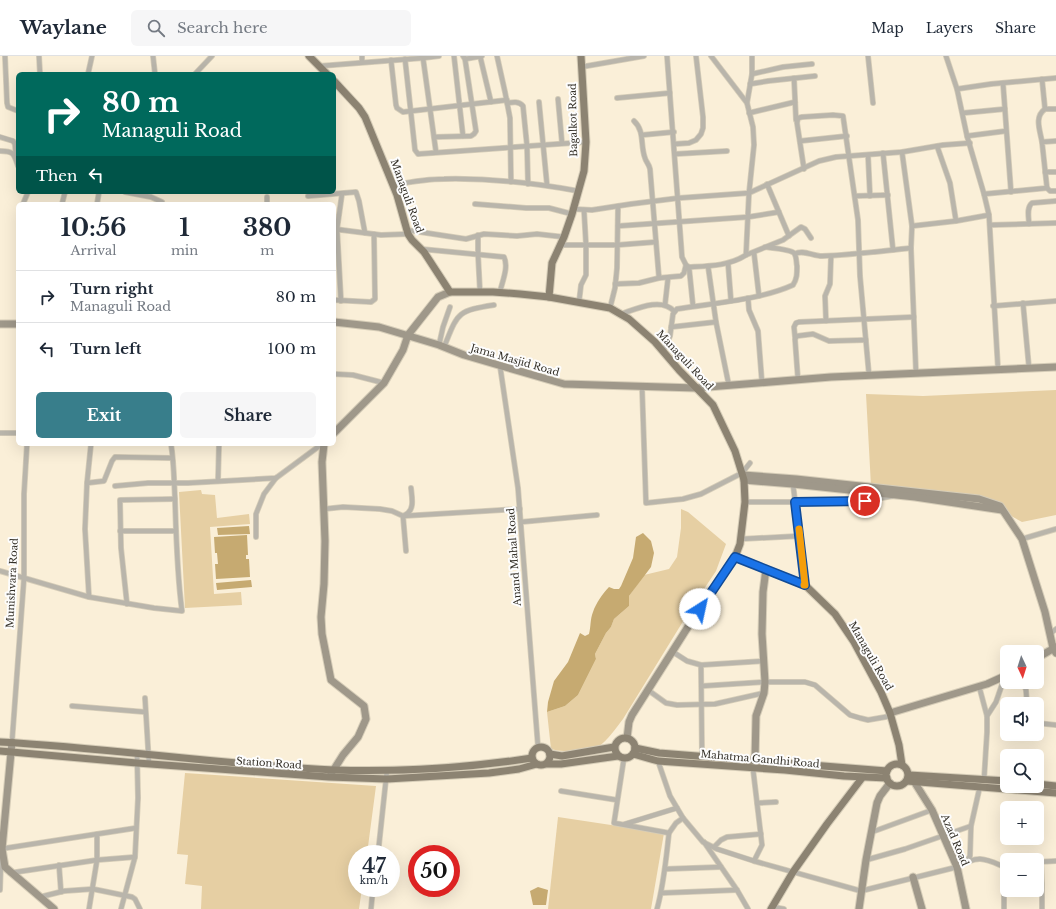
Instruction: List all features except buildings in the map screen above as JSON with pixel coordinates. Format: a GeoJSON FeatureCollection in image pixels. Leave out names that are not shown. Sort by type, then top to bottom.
{"type":"FeatureCollection","features":[{"type":"Feature","properties":{"kind":"main road"},"geometry":{"type":"LineString","coordinates":[[309,56],[326,72]]}},
{"type":"Feature","properties":{"kind":"main road","name":"Bagalkot Road"},"geometry":{"type":"LineString","coordinates":[[548,297],[552,262],[564,237],[584,171],[586,142],[581,56]]}},
{"type":"Feature","properties":{"kind":"main road","name":"Managuli Road"},"geometry":{"type":"LineString","coordinates":[[336,83],[359,108],[365,117],[393,185],[407,232],[412,240],[424,252],[450,292],[500,292],[548,297],[610,308],[629,319],[655,342],[713,405],[734,451],[743,476],[746,502],[741,539],[735,557],[805,585],[835,614],[854,642],[881,692],[899,745],[902,765]]}},
{"type":"Feature","properties":{"kind":"main road"},"geometry":{"type":"LineString","coordinates":[[547,764],[550,759],[548,750],[543,747],[538,747],[532,754],[534,761],[542,765],[627,757],[634,751],[633,742],[623,737],[617,740],[614,747],[616,753],[621,757]]}},
{"type":"Feature","properties":{"kind":"main road","name":"Station Road"},"geometry":{"type":"LineString","coordinates":[[0,742],[334,770],[387,770],[534,761]]}},
{"type":"Feature","properties":{"kind":"main road"},"geometry":{"type":"LineString","coordinates":[[550,754],[562,756],[614,747]]}},
{"type":"Feature","properties":{"kind":"main road","name":"Station Road"},"geometry":{"type":"LineString","coordinates":[[0,750],[149,764],[329,777],[387,779],[489,773],[520,769],[534,761]]}},
{"type":"Feature","properties":{"kind":"main road","name":"Mahatma Gandhi Road"},"geometry":{"type":"LineString","coordinates":[[634,751],[755,760],[888,778]]}},
{"type":"Feature","properties":{"kind":"main road","name":"Mahatma Gandhi Road"},"geometry":{"type":"LineString","coordinates":[[634,751],[658,761],[785,770],[862,778],[888,778]]}},
{"type":"Feature","properties":{"kind":"main road"},"geometry":{"type":"LineString","coordinates":[[908,778],[908,771],[902,765],[893,765],[888,778],[899,786],[908,778],[982,783],[1056,793]]}},
{"type":"Feature","properties":{"kind":"main road"},"geometry":{"type":"LineString","coordinates":[[772,908],[793,872],[826,824],[862,778]]}},
{"type":"Feature","properties":{"kind":"main road"},"geometry":{"type":"LineString","coordinates":[[908,778],[915,783],[1000,782]]}},
{"type":"Feature","properties":{"kind":"main road"},"geometry":{"type":"LineString","coordinates":[[1044,785],[1056,786]]}},
{"type":"Feature","properties":{"kind":"street"},"geometry":{"type":"LineString","coordinates":[[5,56],[6,98],[8,107],[16,110]]}},
{"type":"Feature","properties":{"kind":"street"},"geometry":{"type":"LineString","coordinates":[[39,56],[40,72]]}},
{"type":"Feature","properties":{"kind":"street"},"geometry":{"type":"LineString","coordinates":[[88,72],[92,56]]}},
{"type":"Feature","properties":{"kind":"street"},"geometry":{"type":"LineString","coordinates":[[153,56],[155,72]]}},
{"type":"Feature","properties":{"kind":"street"},"geometry":{"type":"LineString","coordinates":[[197,72],[212,56]]}},
{"type":"Feature","properties":{"kind":"street"},"geometry":{"type":"LineString","coordinates":[[362,56],[362,62]]}},
{"type":"Feature","properties":{"kind":"street"},"geometry":{"type":"LineString","coordinates":[[320,66],[392,60],[397,58],[405,60],[440,56]]}},
{"type":"Feature","properties":{"kind":"street"},"geometry":{"type":"LineString","coordinates":[[454,56],[463,136]]}},
{"type":"Feature","properties":{"kind":"street"},"geometry":{"type":"LineString","coordinates":[[434,137],[471,136],[476,130],[464,58],[481,56],[491,102]]}},
{"type":"Feature","properties":{"kind":"street"},"geometry":{"type":"LineString","coordinates":[[496,56],[510,118],[511,182]]}},
{"type":"Feature","properties":{"kind":"street"},"geometry":{"type":"LineString","coordinates":[[581,67],[644,56]]}},
{"type":"Feature","properties":{"kind":"street"},"geometry":{"type":"LineString","coordinates":[[667,56],[681,222],[682,257],[688,266],[693,306]]}},
{"type":"Feature","properties":{"kind":"street"},"geometry":{"type":"LineString","coordinates":[[674,144],[689,143],[696,140],[701,134],[703,117],[696,56]]}},
{"type":"Feature","properties":{"kind":"street"},"geometry":{"type":"LineString","coordinates":[[711,56],[747,104]]}},
{"type":"Feature","properties":{"kind":"street"},"geometry":{"type":"LineString","coordinates":[[746,255],[749,193],[754,145],[753,127],[747,104],[752,74],[752,56]]}},
{"type":"Feature","properties":{"kind":"street"},"geometry":{"type":"LineString","coordinates":[[868,56],[872,103]]}},
{"type":"Feature","properties":{"kind":"street"},"geometry":{"type":"LineString","coordinates":[[946,56],[957,89],[989,215],[993,306],[998,369]]}},
{"type":"Feature","properties":{"kind":"street"},"geometry":{"type":"LineString","coordinates":[[423,58],[436,152]]}},
{"type":"Feature","properties":{"kind":"street"},"geometry":{"type":"LineString","coordinates":[[392,60],[396,105],[399,110],[403,112],[491,102],[507,101],[521,103],[523,106],[527,146],[528,184]]}},
{"type":"Feature","properties":{"kind":"street"},"geometry":{"type":"LineString","coordinates":[[405,60],[415,150],[418,154],[586,142]]}},
{"type":"Feature","properties":{"kind":"street"},"geometry":{"type":"LineString","coordinates":[[752,74],[783,67],[812,64]]}},
{"type":"Feature","properties":{"kind":"street"},"geometry":{"type":"LineString","coordinates":[[750,84],[815,76]]}},
{"type":"Feature","properties":{"kind":"street"},"geometry":{"type":"LineString","coordinates":[[794,78],[796,123],[804,169]]}},
{"type":"Feature","properties":{"kind":"street"},"geometry":{"type":"LineString","coordinates":[[957,89],[1056,78]]}},
{"type":"Feature","properties":{"kind":"street"},"geometry":{"type":"LineString","coordinates":[[1042,79],[1045,109]]}},
{"type":"Feature","properties":{"kind":"street"},"geometry":{"type":"LineString","coordinates":[[0,80],[6,80]]}},
{"type":"Feature","properties":{"kind":"street"},"geometry":{"type":"LineString","coordinates":[[1003,83],[1011,192]]}},
{"type":"Feature","properties":{"kind":"street"},"geometry":{"type":"LineString","coordinates":[[617,98],[670,93]]}},
{"type":"Feature","properties":{"kind":"street"},"geometry":{"type":"LineString","coordinates":[[558,99],[562,143]]}},
{"type":"Feature","properties":{"kind":"street"},"geometry":{"type":"LineString","coordinates":[[538,102],[547,185]]}},
{"type":"Feature","properties":{"kind":"street"},"geometry":{"type":"LineString","coordinates":[[749,113],[795,102]]}},
{"type":"Feature","properties":{"kind":"street"},"geometry":{"type":"LineString","coordinates":[[963,113],[1005,109]]}},
{"type":"Feature","properties":{"kind":"street"},"geometry":{"type":"LineString","coordinates":[[1047,188],[1038,119],[1039,115],[1045,109],[1056,109]]}},
{"type":"Feature","properties":{"kind":"street"},"geometry":{"type":"LineString","coordinates":[[796,123],[798,118],[802,117],[840,115],[843,116],[845,120],[858,220],[869,375]]}},
{"type":"Feature","properties":{"kind":"street"},"geometry":{"type":"LineString","coordinates":[[634,121],[638,125],[642,135],[645,158],[650,169],[659,278]]}},
{"type":"Feature","properties":{"kind":"street"},"geometry":{"type":"LineString","coordinates":[[968,136],[1006,131]]}},
{"type":"Feature","properties":{"kind":"street"},"geometry":{"type":"LineString","coordinates":[[642,135],[674,132]]}},
{"type":"Feature","properties":{"kind":"street"},"geometry":{"type":"LineString","coordinates":[[800,141],[846,136]]}},
{"type":"Feature","properties":{"kind":"street"},"geometry":{"type":"LineString","coordinates":[[0,137],[13,141],[15,144],[16,157]]}},
{"type":"Feature","properties":{"kind":"street"},"geometry":{"type":"LineString","coordinates":[[1042,142],[1056,141]]}},
{"type":"Feature","properties":{"kind":"street"},"geometry":{"type":"LineString","coordinates":[[475,204],[526,208],[549,208],[573,211],[592,210],[679,198],[749,193],[819,161],[836,157],[902,152],[937,146],[970,143]]}},
{"type":"Feature","properties":{"kind":"street"},"geometry":{"type":"LineString","coordinates":[[937,146],[950,183],[956,221]]}},
{"type":"Feature","properties":{"kind":"street"},"geometry":{"type":"LineString","coordinates":[[0,151],[11,152],[16,157]]}},
{"type":"Feature","properties":{"kind":"street"},"geometry":{"type":"LineString","coordinates":[[675,154],[727,151]]}},
{"type":"Feature","properties":{"kind":"street"},"geometry":{"type":"LineString","coordinates":[[902,152],[912,226],[911,248],[916,373]]}},
{"type":"Feature","properties":{"kind":"street"},"geometry":{"type":"LineString","coordinates":[[883,153],[893,250]]}},
{"type":"Feature","properties":{"kind":"street"},"geometry":{"type":"LineString","coordinates":[[868,155],[870,196]]}},
{"type":"Feature","properties":{"kind":"street"},"geometry":{"type":"LineString","coordinates":[[1045,172],[1056,172]]}},
{"type":"Feature","properties":{"kind":"street"},"geometry":{"type":"LineString","coordinates":[[393,185],[445,179],[547,185],[578,191]]}},
{"type":"Feature","properties":{"kind":"street"},"geometry":{"type":"LineString","coordinates":[[767,184],[789,236]]}},
{"type":"Feature","properties":{"kind":"street"},"geometry":{"type":"LineString","coordinates":[[984,194],[1047,188],[1050,191],[1056,192]]}},
{"type":"Feature","properties":{"kind":"street"},"geometry":{"type":"LineString","coordinates":[[308,196],[356,192],[365,233]]}},
{"type":"Feature","properties":{"kind":"street"},"geometry":{"type":"LineString","coordinates":[[135,194],[151,197],[162,202]]}},
{"type":"Feature","properties":{"kind":"street"},"geometry":{"type":"LineString","coordinates":[[336,224],[342,194]]}},
{"type":"Feature","properties":{"kind":"street"},"geometry":{"type":"LineString","coordinates":[[854,196],[888,195]]}},
{"type":"Feature","properties":{"kind":"street"},"geometry":{"type":"LineString","coordinates":[[267,197],[267,202]]}},
{"type":"Feature","properties":{"kind":"street"},"geometry":{"type":"LineString","coordinates":[[1029,224],[1029,205],[1036,202],[1056,201]]}},
{"type":"Feature","properties":{"kind":"street"},"geometry":{"type":"LineString","coordinates":[[610,308],[615,284],[618,206]]}},
{"type":"Feature","properties":{"kind":"street"},"geometry":{"type":"LineString","coordinates":[[579,302],[581,285],[586,275],[584,210]]}},
{"type":"Feature","properties":{"kind":"street"},"geometry":{"type":"LineString","coordinates":[[618,226],[748,217],[779,212]]}},
{"type":"Feature","properties":{"kind":"street"},"geometry":{"type":"LineString","coordinates":[[912,226],[956,221],[989,215]]}},
{"type":"Feature","properties":{"kind":"street"},"geometry":{"type":"LineString","coordinates":[[990,225],[1056,223]]}},
{"type":"Feature","properties":{"kind":"street"},"geometry":{"type":"LineString","coordinates":[[688,266],[708,266],[739,260],[746,255],[783,240],[798,229],[804,227],[811,238]]}},
{"type":"Feature","properties":{"kind":"street"},"geometry":{"type":"LineString","coordinates":[[336,229],[381,235],[407,232],[466,238],[491,234],[517,236],[537,234],[564,237]]}},
{"type":"Feature","properties":{"kind":"street"},"geometry":{"type":"LineString","coordinates":[[336,300],[371,302],[375,299],[374,234]]}},
{"type":"Feature","properties":{"kind":"street"},"geometry":{"type":"LineString","coordinates":[[478,235],[480,292]]}},
{"type":"Feature","properties":{"kind":"street"},"geometry":{"type":"LineString","coordinates":[[560,245],[617,245],[656,242]]}},
{"type":"Feature","properties":{"kind":"street"},"geometry":{"type":"LineString","coordinates":[[674,311],[693,306],[759,296],[793,285],[797,276],[795,254],[790,251],[765,247]]}},
{"type":"Feature","properties":{"kind":"street"},"geometry":{"type":"LineString","coordinates":[[795,254],[802,252],[811,255],[831,256],[911,248]]}},
{"type":"Feature","properties":{"kind":"street"},"geometry":{"type":"LineString","coordinates":[[421,249],[501,256],[505,259],[505,273],[500,292]]}},
{"type":"Feature","properties":{"kind":"street"},"geometry":{"type":"LineString","coordinates":[[336,252],[337,276],[341,301]]}},
{"type":"Feature","properties":{"kind":"street"},"geometry":{"type":"LineString","coordinates":[[754,253],[759,296]]}},
{"type":"Feature","properties":{"kind":"street"},"geometry":{"type":"LineString","coordinates":[[826,321],[825,296],[830,284],[831,256]]}},
{"type":"Feature","properties":{"kind":"street"},"geometry":{"type":"LineString","coordinates":[[728,263],[731,301]]}},
{"type":"Feature","properties":{"kind":"street"},"geometry":{"type":"LineString","coordinates":[[615,284],[640,283],[659,278],[681,276],[688,266]]}},
{"type":"Feature","properties":{"kind":"street"},"geometry":{"type":"LineString","coordinates":[[708,266],[716,322],[729,386]]}},
{"type":"Feature","properties":{"kind":"street"},"geometry":{"type":"LineString","coordinates":[[665,305],[668,278]]}},
{"type":"Feature","properties":{"kind":"street"},"geometry":{"type":"LineString","coordinates":[[336,431],[384,383],[403,350],[408,335],[438,297],[450,292]]}},
{"type":"Feature","properties":{"kind":"street"},"geometry":{"type":"LineString","coordinates":[[748,298],[749,310],[758,331],[762,382]]}},
{"type":"Feature","properties":{"kind":"street"},"geometry":{"type":"LineString","coordinates":[[993,306],[1056,301]]}},
{"type":"Feature","properties":{"kind":"street"},"geometry":{"type":"LineString","coordinates":[[1023,303],[1028,368]]}},
{"type":"Feature","properties":{"kind":"street"},"geometry":{"type":"LineString","coordinates":[[442,346],[457,317],[462,313],[473,309],[494,305]]}},
{"type":"Feature","properties":{"kind":"street"},"geometry":{"type":"LineString","coordinates":[[620,314],[646,306],[665,305],[674,311]]}},
{"type":"Feature","properties":{"kind":"street"},"geometry":{"type":"LineString","coordinates":[[442,346],[443,327],[450,307]]}},
{"type":"Feature","properties":{"kind":"street"},"geometry":{"type":"LineString","coordinates":[[663,352],[670,336],[674,311]]}},
{"type":"Feature","properties":{"kind":"street"},"geometry":{"type":"LineString","coordinates":[[798,380],[794,327],[796,323],[914,317]]}},
{"type":"Feature","properties":{"kind":"street","name":"Jama Masjid Road"},"geometry":{"type":"LineString","coordinates":[[336,322],[379,327],[442,346],[464,355],[564,384],[595,386],[696,388],[869,375],[1056,367]]}},
{"type":"Feature","properties":{"kind":"street"},"geometry":{"type":"LineString","coordinates":[[671,327],[716,322]]}},
{"type":"Feature","properties":{"kind":"street"},"geometry":{"type":"LineString","coordinates":[[0,324],[16,324]]}},
{"type":"Feature","properties":{"kind":"street"},"geometry":{"type":"LineString","coordinates":[[795,337],[805,334],[813,334],[829,341],[866,340]]}},
{"type":"Feature","properties":{"kind":"street","name":"Anand Mahal Road"},"geometry":{"type":"LineString","coordinates":[[500,366],[518,488],[538,747]]}},
{"type":"Feature","properties":{"kind":"street"},"geometry":{"type":"LineString","coordinates":[[336,374],[353,375],[384,383]]}},
{"type":"Feature","properties":{"kind":"street"},"geometry":{"type":"LineString","coordinates":[[642,386],[646,504],[683,500],[743,476],[796,479],[896,492]]}},
{"type":"Feature","properties":{"kind":"street"},"geometry":{"type":"LineString","coordinates":[[0,433],[16,433]]}},
{"type":"Feature","properties":{"kind":"street","name":"Munishvara Road"},"geometry":{"type":"LineString","coordinates":[[0,890],[1,849],[12,742],[24,578],[24,494],[27,446]]}},
{"type":"Feature","properties":{"kind":"street"},"geometry":{"type":"LineString","coordinates":[[90,597],[85,529],[86,483],[91,446]]}},
{"type":"Feature","properties":{"kind":"street"},"geometry":{"type":"LineString","coordinates":[[0,571],[90,597],[127,604],[182,611],[179,589],[175,482],[171,446]]}},
{"type":"Feature","properties":{"kind":"street"},"geometry":{"type":"LineString","coordinates":[[218,481],[219,446]]}},
{"type":"Feature","properties":{"kind":"street"},"geometry":{"type":"LineString","coordinates":[[256,537],[256,514],[264,494],[276,478],[320,446]]}},
{"type":"Feature","properties":{"kind":"street"},"geometry":{"type":"LineString","coordinates":[[323,446],[322,462],[325,540],[324,584],[321,617],[324,652],[331,680],[364,706],[366,719],[358,737],[343,755],[329,777]]}},
{"type":"Feature","properties":{"kind":"street"},"geometry":{"type":"LineString","coordinates":[[86,483],[104,481],[115,457],[172,458]]}},
{"type":"Feature","properties":{"kind":"street"},"geometry":{"type":"LineString","coordinates":[[743,476],[750,463]]}},
{"type":"Feature","properties":{"kind":"street"},"geometry":{"type":"LineString","coordinates":[[743,476],[793,484],[980,500],[1000,506],[1022,539],[1054,631],[1055,650],[1044,655]]}},
{"type":"Feature","properties":{"kind":"street"},"geometry":{"type":"LineString","coordinates":[[115,486],[276,478]]}},
{"type":"Feature","properties":{"kind":"street"},"geometry":{"type":"LineString","coordinates":[[793,484],[805,585]]}},
{"type":"Feature","properties":{"kind":"street"},"geometry":{"type":"LineString","coordinates":[[403,516],[410,511],[412,499],[411,488]]}},
{"type":"Feature","properties":{"kind":"street"},"geometry":{"type":"LineString","coordinates":[[746,502],[865,501],[889,497],[896,492]]}},
{"type":"Feature","properties":{"kind":"street"},"geometry":{"type":"LineString","coordinates":[[127,604],[121,548],[120,500],[175,499]]}},
{"type":"Feature","properties":{"kind":"street"},"geometry":{"type":"LineString","coordinates":[[324,509],[343,507],[392,510],[403,516],[520,509]]}},
{"type":"Feature","properties":{"kind":"street"},"geometry":{"type":"LineString","coordinates":[[521,522],[598,515]]}},
{"type":"Feature","properties":{"kind":"street"},"geometry":{"type":"LineString","coordinates":[[403,516],[406,551]]}},
{"type":"Feature","properties":{"kind":"street"},"geometry":{"type":"LineString","coordinates":[[1022,539],[1056,529]]}},
{"type":"Feature","properties":{"kind":"street"},"geometry":{"type":"LineString","coordinates":[[120,531],[176,531]]}},
{"type":"Feature","properties":{"kind":"street"},"geometry":{"type":"LineString","coordinates":[[741,539],[799,536]]}},
{"type":"Feature","properties":{"kind":"street"},"geometry":{"type":"LineString","coordinates":[[627,738],[629,722],[648,690],[693,619],[735,557]]}},
{"type":"Feature","properties":{"kind":"street"},"geometry":{"type":"LineString","coordinates":[[755,760],[756,716],[764,693],[765,682],[762,634],[763,592],[766,569]]}},
{"type":"Feature","properties":{"kind":"street"},"geometry":{"type":"LineString","coordinates":[[673,652],[687,661],[701,665],[764,661]]}},
{"type":"Feature","properties":{"kind":"street"},"geometry":{"type":"LineString","coordinates":[[701,665],[702,756]]}},
{"type":"Feature","properties":{"kind":"street"},"geometry":{"type":"LineString","coordinates":[[702,686],[765,682],[811,683],[850,714],[868,720],[890,715],[1000,678]]}},
{"type":"Feature","properties":{"kind":"street"},"geometry":{"type":"LineString","coordinates":[[967,861],[970,856],[971,826],[982,783],[987,732],[987,716],[979,686]]}},
{"type":"Feature","properties":{"kind":"street"},"geometry":{"type":"LineString","coordinates":[[987,716],[1001,689]]}},
{"type":"Feature","properties":{"kind":"street"},"geometry":{"type":"LineString","coordinates":[[648,690],[666,704],[677,705],[715,704],[764,693]]}},
{"type":"Feature","properties":{"kind":"street"},"geometry":{"type":"LineString","coordinates":[[145,698],[149,764]]}},
{"type":"Feature","properties":{"kind":"street"},"geometry":{"type":"LineString","coordinates":[[72,706],[145,712]]}},
{"type":"Feature","properties":{"kind":"street"},"geometry":{"type":"LineString","coordinates":[[1044,724],[1056,725]]}},
{"type":"Feature","properties":{"kind":"street"},"geometry":{"type":"LineString","coordinates":[[121,909],[135,857],[138,798],[136,763],[137,754]]}},
{"type":"Feature","properties":{"kind":"street"},"geometry":{"type":"LineString","coordinates":[[621,757],[614,823],[669,833]]}},
{"type":"Feature","properties":{"kind":"street"},"geometry":{"type":"LineString","coordinates":[[658,761],[670,796],[683,818],[704,842],[737,890],[748,909]]}},
{"type":"Feature","properties":{"kind":"street"},"geometry":{"type":"LineString","coordinates":[[753,768],[762,845],[754,861]]}},
{"type":"Feature","properties":{"kind":"street"},"geometry":{"type":"LineString","coordinates":[[379,845],[387,770]]}},
{"type":"Feature","properties":{"kind":"street"},"geometry":{"type":"LineString","coordinates":[[859,909],[866,860],[872,832],[880,796],[888,778]]}},
{"type":"Feature","properties":{"kind":"street","name":"Azad Road"},"geometry":{"type":"LineString","coordinates":[[915,783],[932,810],[957,867],[966,909]]}},
{"type":"Feature","properties":{"kind":"street"},"geometry":{"type":"LineString","coordinates":[[561,791],[617,800]]}},
{"type":"Feature","properties":{"kind":"street"},"geometry":{"type":"LineString","coordinates":[[757,803],[776,802]]}},
{"type":"Feature","properties":{"kind":"street"},"geometry":{"type":"LineString","coordinates":[[624,824],[677,808]]}},
{"type":"Feature","properties":{"kind":"street"},"geometry":{"type":"LineString","coordinates":[[872,832],[932,810]]}},
{"type":"Feature","properties":{"kind":"street"},"geometry":{"type":"LineString","coordinates":[[656,909],[661,893],[665,870],[669,833],[676,823],[683,818]]}},
{"type":"Feature","properties":{"kind":"street"},"geometry":{"type":"LineString","coordinates":[[866,860],[905,849],[971,826]]}},
{"type":"Feature","properties":{"kind":"street"},"geometry":{"type":"LineString","coordinates":[[54,909],[5,867],[1,849],[136,828]]}},
{"type":"Feature","properties":{"kind":"street"},"geometry":{"type":"LineString","coordinates":[[89,909],[97,860],[97,834]]}},
{"type":"Feature","properties":{"kind":"street"},"geometry":{"type":"LineString","coordinates":[[714,847],[721,840],[727,837],[761,834]]}},
{"type":"Feature","properties":{"kind":"street"},"geometry":{"type":"LineString","coordinates":[[704,842],[754,861],[861,891],[957,867],[967,861],[979,859],[990,860],[1000,865]]}},
{"type":"Feature","properties":{"kind":"street"},"geometry":{"type":"LineString","coordinates":[[10,872],[97,860],[135,857]]}},
{"type":"Feature","properties":{"kind":"street"},"geometry":{"type":"LineString","coordinates":[[1044,862],[1056,861]]}},
{"type":"Feature","properties":{"kind":"street"},"geometry":{"type":"LineString","coordinates":[[59,865],[60,892]]}},
{"type":"Feature","properties":{"kind":"street"},"geometry":{"type":"LineString","coordinates":[[665,870],[721,867]]}},
{"type":"Feature","properties":{"kind":"street"},"geometry":{"type":"LineString","coordinates":[[17,878],[24,870]]}},
{"type":"Feature","properties":{"kind":"street"},"geometry":{"type":"LineString","coordinates":[[913,877],[922,909]]}},
{"type":"Feature","properties":{"kind":"street"},"geometry":{"type":"LineString","coordinates":[[40,897],[60,892],[93,889],[132,897],[135,899],[140,909]]}},
{"type":"Feature","properties":{"kind":"street"},"geometry":{"type":"LineString","coordinates":[[661,893],[737,890]]}},
{"type":"Feature","properties":{"kind":"street"},"geometry":{"type":"LineString","coordinates":[[371,909],[372,897]]}},
{"type":"Feature","properties":{"kind":"street"},"geometry":{"type":"LineString","coordinates":[[1004,897],[1004,909]]}},
{"type":"Feature","properties":{"kind":"street"},"geometry":{"type":"LineString","coordinates":[[1042,897],[1042,909]]}},
{"type":"Feature","properties":{"kind":"street"},"geometry":{"type":"LineString","coordinates":[[772,908],[784,909]]}},
{"type":"Feature","properties":{"kind":"shaded area"},"geometry":{"type":"Polygon","coordinates":[[[1056,390],[1056,515],[1022,522],[995,507],[871,486],[866,394],[923,396],[1056,390]]]}},
{"type":"Feature","properties":{"kind":"shaded area"},"geometry":{"type":"Polygon","coordinates":[[[201,490],[202,494],[215,495],[217,518],[249,514],[250,524],[210,527],[214,594],[241,592],[242,605],[185,608],[179,492],[201,490]]]}},
{"type":"Feature","properties":{"kind":"shaded area"},"geometry":{"type":"Polygon","coordinates":[[[681,509],[688,512],[726,544],[716,571],[690,610],[623,719],[602,744],[594,749],[582,751],[561,751],[551,749],[547,712],[565,706],[578,695],[596,659],[595,654],[606,633],[611,627],[614,619],[629,606],[629,596],[644,575],[669,569],[677,557],[681,528],[681,509]]]}},
{"type":"Feature","properties":{"kind":"shaded area"},"geometry":{"type":"Polygon","coordinates":[[[249,526],[250,534],[218,535],[217,528],[249,526]]]}},
{"type":"Feature","properties":{"kind":"shaded area"},"geometry":{"type":"Polygon","coordinates":[[[643,533],[651,541],[654,553],[651,567],[629,596],[629,606],[614,619],[611,627],[606,633],[595,654],[596,659],[578,695],[565,706],[547,712],[548,702],[554,681],[568,662],[580,633],[585,636],[589,634],[592,615],[602,595],[609,587],[619,589],[621,586],[633,558],[636,537],[643,533]]]}},
{"type":"Feature","properties":{"kind":"shaded area"},"geometry":{"type":"Polygon","coordinates":[[[247,535],[248,555],[246,555],[246,559],[249,559],[250,577],[216,579],[215,564],[218,564],[217,553],[215,553],[214,537],[247,535]]]}},
{"type":"Feature","properties":{"kind":"shaded area"},"geometry":{"type":"Polygon","coordinates":[[[251,580],[252,587],[217,590],[216,583],[251,580]]]}},
{"type":"Feature","properties":{"kind":"shaded area"},"geometry":{"type":"Polygon","coordinates":[[[185,773],[376,786],[368,845],[348,845],[348,897],[361,897],[359,909],[201,909],[202,886],[185,884],[188,855],[177,854],[185,773]]]}},
{"type":"Feature","properties":{"kind":"shaded area"},"geometry":{"type":"Polygon","coordinates":[[[558,817],[664,833],[651,909],[548,909],[558,817]]]}},
{"type":"Feature","properties":{"kind":"shaded area"},"geometry":{"type":"Polygon","coordinates":[[[538,887],[548,890],[546,905],[533,905],[530,891],[538,887]]]}},
{"type":"Feature","properties":{"kind":"slow traffic"},"geometry":{"type":"LineString","coordinates":[[799,529],[804,585]]}},
{"type":"Feature","properties":{"kind":"route"},"geometry":{"type":"LineString","coordinates":[[700,609],[735,557],[805,585],[795,502],[865,501]]}}]}
